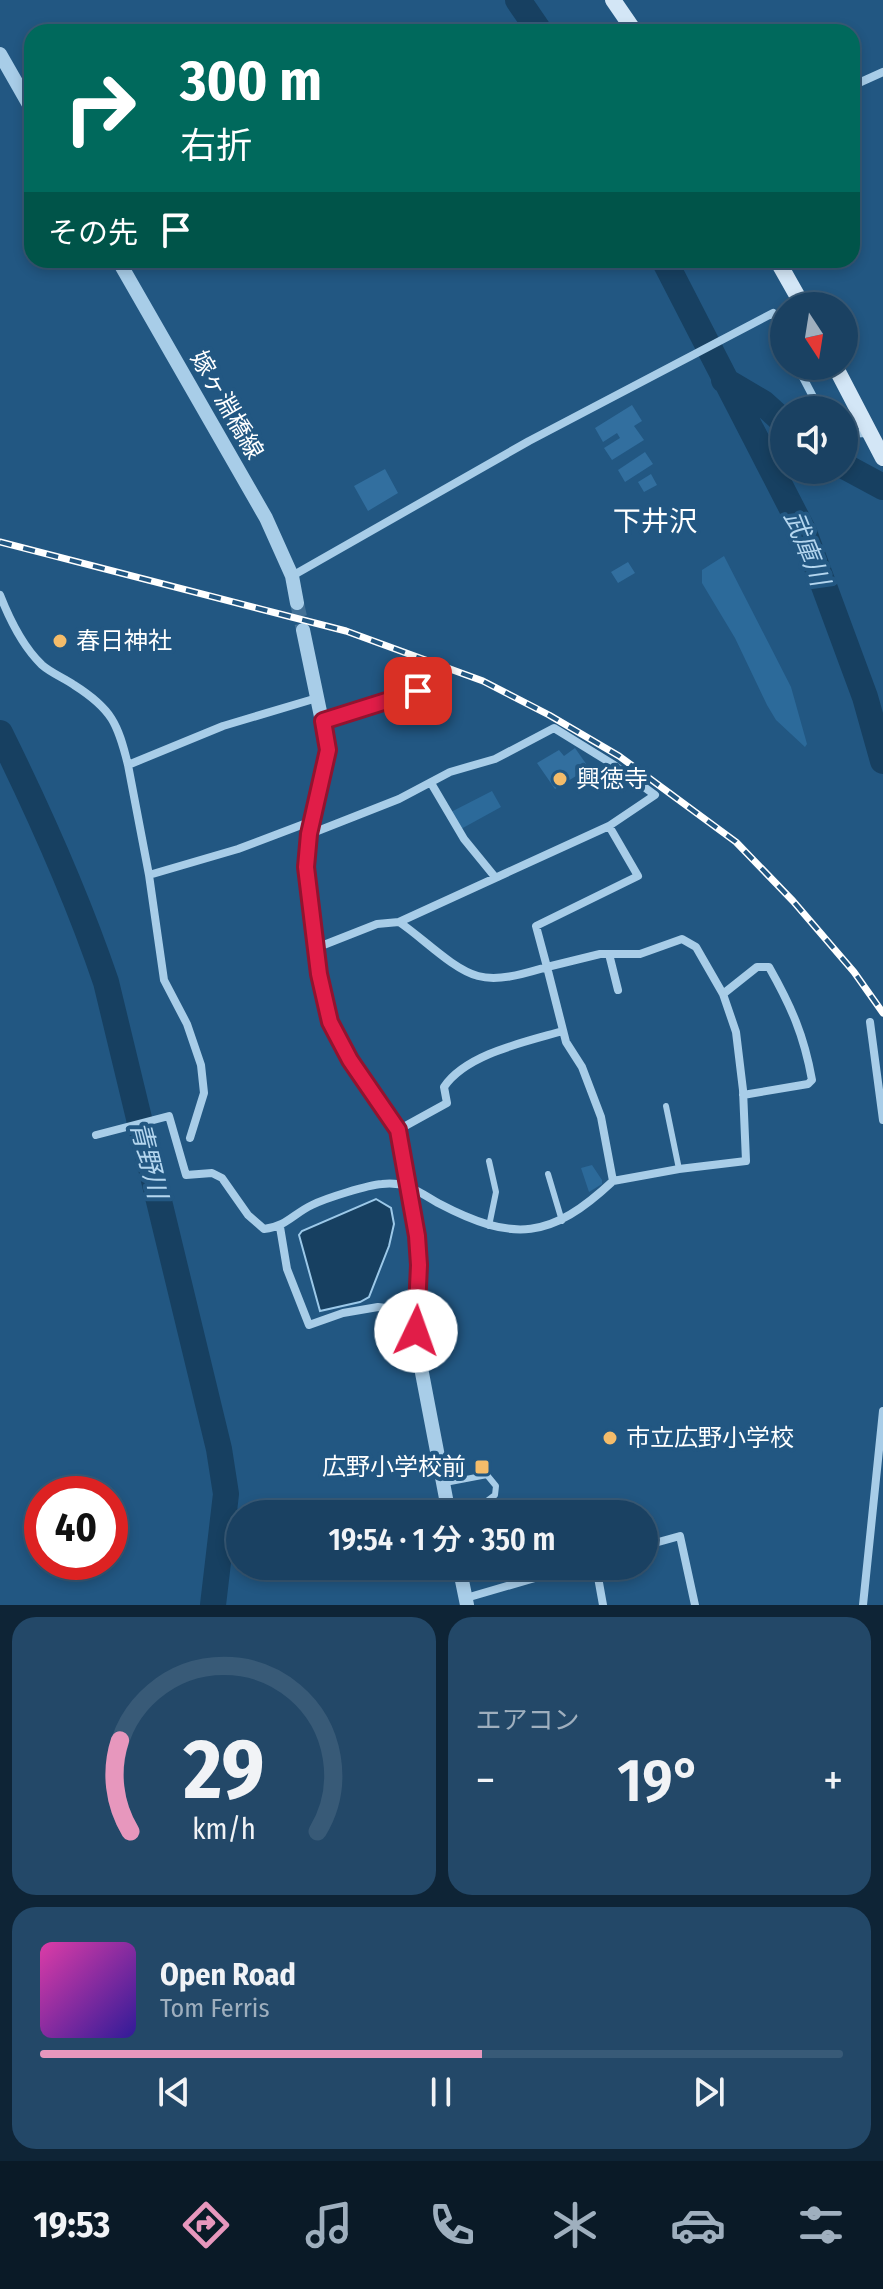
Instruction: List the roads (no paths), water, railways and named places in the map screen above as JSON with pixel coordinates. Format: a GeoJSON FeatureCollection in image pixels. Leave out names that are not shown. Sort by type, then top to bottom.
{"type":"FeatureCollection","features":[{"type":"Feature","properties":{"kind":"main road"},"geometry":{"type":"LineString","coordinates":[[613,0],[630,24]]}},
{"type":"Feature","properties":{"kind":"main road"},"geometry":{"type":"LineString","coordinates":[[782,268],[795,292]]}},
{"type":"Feature","properties":{"kind":"main road"},"geometry":{"type":"LineString","coordinates":[[842,380],[883,458]]}},
{"type":"Feature","properties":{"kind":"street"},"geometry":{"type":"LineString","coordinates":[[0,54],[24,96]]}},
{"type":"Feature","properties":{"kind":"street"},"geometry":{"type":"LineString","coordinates":[[860,82],[883,72]]}},
{"type":"Feature","properties":{"kind":"street","name":"嫁ヶ淵橋線"},"geometry":{"type":"LineString","coordinates":[[123,268],[266,518],[292,576],[297,603]]}},
{"type":"Feature","properties":{"kind":"street"},"geometry":{"type":"LineString","coordinates":[[292,576],[529,441],[770,314]]}},
{"type":"Feature","properties":{"kind":"street"},"geometry":{"type":"LineString","coordinates":[[858,433],[868,433]]}},
{"type":"Feature","properties":{"kind":"street"},"geometry":{"type":"LineString","coordinates":[[0,595],[11,621],[42,664],[79,688],[101,706],[118,726],[149,875],[164,980],[187,1024],[201,1065],[204,1093],[190,1138]]}},
{"type":"Feature","properties":{"kind":"street"},"geometry":{"type":"LineString","coordinates":[[303,630],[328,750],[306,867],[319,974],[330,1022],[350,1060],[398,1130],[419,1265],[418,1352],[445,1500]]}},
{"type":"Feature","properties":{"kind":"street"},"geometry":{"type":"LineString","coordinates":[[128,765],[223,726],[318,697]]}},
{"type":"Feature","properties":{"kind":"street"},"geometry":{"type":"LineString","coordinates":[[149,875],[311,828],[319,833],[450,772],[495,759],[554,728],[655,795],[609,826],[399,922],[377,924],[316,948]]}},
{"type":"Feature","properties":{"kind":"street"},"geometry":{"type":"LineString","coordinates":[[431,783],[464,839],[495,877]]}},
{"type":"Feature","properties":{"kind":"street"},"geometry":{"type":"LineString","coordinates":[[609,826],[638,876],[536,926],[563,1031],[582,1067],[601,1117],[613,1181]]}},
{"type":"Feature","properties":{"kind":"street"},"geometry":{"type":"LineString","coordinates":[[96,1135],[169,1116],[186,1175],[212,1173],[222,1178],[248,1215],[264,1229],[280,1227],[312,1205],[381,1184],[408,1185],[472,1221],[510,1230],[562,1221],[587,1205],[613,1181],[746,1161],[736,1032],[723,994],[696,947],[682,939],[640,954],[609,954],[515,976],[480,977],[463,970],[399,922]]}},
{"type":"Feature","properties":{"kind":"street"},"geometry":{"type":"LineString","coordinates":[[609,954],[618,990]]}},
{"type":"Feature","properties":{"kind":"street"},"geometry":{"type":"LineString","coordinates":[[723,994],[757,967],[769,967],[806,1044],[812,1080],[808,1084],[743,1095]]}},
{"type":"Feature","properties":{"kind":"street"},"geometry":{"type":"LineString","coordinates":[[870,1022],[883,1120]]}},
{"type":"Feature","properties":{"kind":"street"},"geometry":{"type":"LineString","coordinates":[[398,1130],[447,1103],[444,1087],[453,1073],[498,1051],[563,1031]]}},
{"type":"Feature","properties":{"kind":"street"},"geometry":{"type":"LineString","coordinates":[[280,1227],[287,1269],[309,1325],[343,1313],[378,1307],[417,1312]]}},
{"type":"Feature","properties":{"kind":"street"},"geometry":{"type":"LineString","coordinates":[[863,1605],[883,1411]]}},
{"type":"Feature","properties":{"kind":"street"},"geometry":{"type":"LineString","coordinates":[[658,1542],[680,1536],[695,1605]]}},
{"type":"Feature","properties":{"kind":"street"},"geometry":{"type":"LineString","coordinates":[[462,1580],[467,1602],[534,1580]]}},
{"type":"Feature","properties":{"kind":"street"},"geometry":{"type":"LineString","coordinates":[[599,1580],[603,1605]]}},
{"type":"Feature","properties":{"kind":"lane"},"geometry":{"type":"LineString","coordinates":[[323,721],[418,691]]}},
{"type":"Feature","properties":{"kind":"lane"},"geometry":{"type":"LineString","coordinates":[[666,1106],[679,1169]]}},
{"type":"Feature","properties":{"kind":"lane"},"geometry":{"type":"LineString","coordinates":[[489,1161],[496,1192],[489,1226]]}},
{"type":"Feature","properties":{"kind":"lane"},"geometry":{"type":"LineString","coordinates":[[548,1174],[562,1221]]}},
{"type":"Feature","properties":{"kind":"lane"},"geometry":{"type":"LineString","coordinates":[[441,1483],[482,1475],[492,1479],[496,1486],[495,1495],[488,1500]]}},
{"type":"Feature","properties":{"kind":"waterway","name":"武庫川"},"geometry":{"type":"LineString","coordinates":[[518,0],[534,24]]}},
{"type":"Feature","properties":{"kind":"waterway","name":"武庫川"},"geometry":{"type":"LineString","coordinates":[[668,268],[804,532],[865,697],[883,761]]}},
{"type":"Feature","properties":{"kind":"waterway"},"geometry":{"type":"LineString","coordinates":[[724,380],[770,409]]}},
{"type":"Feature","properties":{"kind":"waterway"},"geometry":{"type":"LineString","coordinates":[[858,474],[883,487]]}},
{"type":"Feature","properties":{"kind":"waterway","name":"青野川"},"geometry":{"type":"LineString","coordinates":[[0,733],[57,856],[106,982],[219,1449],[226,1494],[213,1605]]}},
{"type":"Feature","properties":{"kind":"tunnel"},"geometry":{"type":"LineString","coordinates":[[297,603],[303,630]]}},
{"type":"Feature","properties":{"kind":"railway"},"geometry":{"type":"LineString","coordinates":[[0,542],[346,631],[483,681],[549,715],[619,756],[736,842],[793,901],[854,972],[883,1013]]}},
{"type":"Feature","properties":{"kind":"place","name":"春日神社"},"geometry":{"type":"Point","coordinates":[60,641]}},
{"type":"Feature","properties":{"kind":"place","name":"興徳寺"},"geometry":{"type":"Point","coordinates":[560,779]}},
{"type":"Feature","properties":{"kind":"place","name":"市立広野小学校"},"geometry":{"type":"Point","coordinates":[610,1438]}},
{"type":"Feature","properties":{"kind":"place","name":"広野小学校前"},"geometry":{"type":"Point","coordinates":[482,1467]}},
{"type":"Feature","properties":{"kind":"district","name":"下井沢"},"geometry":{"type":"Point","coordinates":[655,521]}}]}
